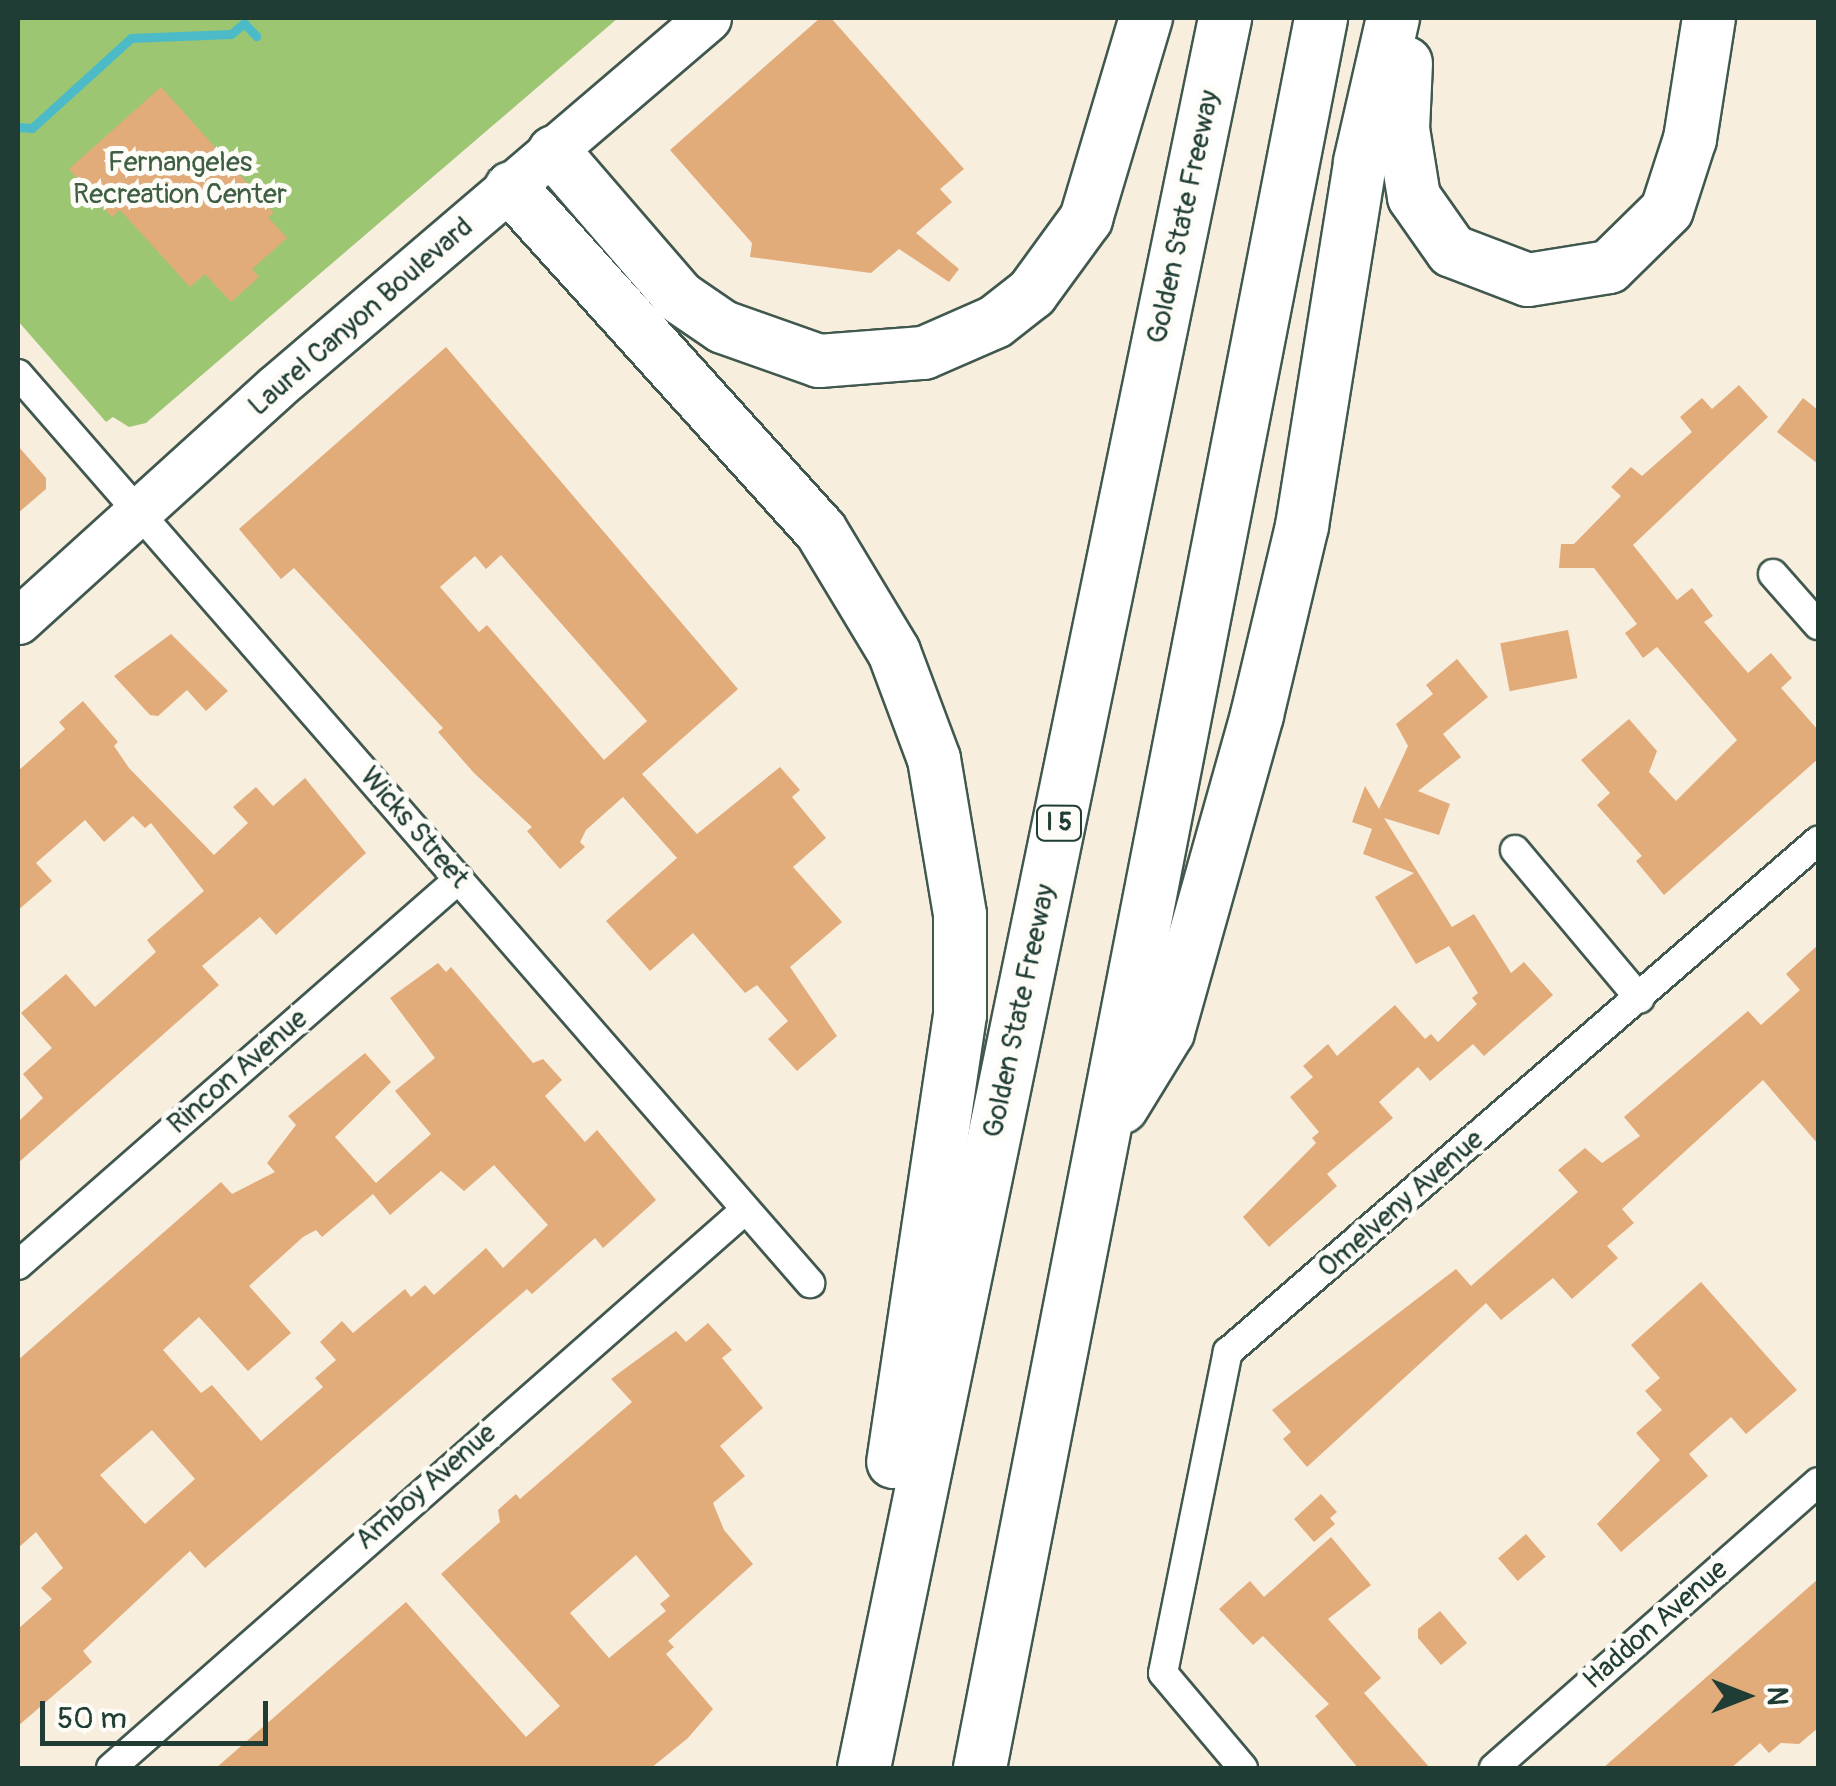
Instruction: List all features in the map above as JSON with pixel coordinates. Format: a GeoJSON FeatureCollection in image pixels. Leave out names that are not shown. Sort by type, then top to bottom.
{"type":"FeatureCollection","features":[{"type":"Feature","properties":{"kind":"highway"},"geometry":{"type":"LineString","coordinates":[[554,152],[679,298],[722,327],[819,361],[924,353],[995,322],[1032,293],[1086,219],[1146,18]]}},
{"type":"Feature","properties":{"kind":"highway","name":"Golden State Freeway"},"geometry":{"type":"LineString","coordinates":[[867,1765],[1225,18]]}},
{"type":"Feature","properties":{"kind":"highway"},"geometry":{"type":"LineString","coordinates":[[980,1768],[1321,18]]}},
{"type":"Feature","properties":{"kind":"highway"},"geometry":{"type":"LineString","coordinates":[[1106,1134],[1168,1032],[1257,715],[1302,526],[1360,162],[1393,18]]}},
{"type":"Feature","properties":{"kind":"highway"},"geometry":{"type":"LineString","coordinates":[[1409,18],[1403,129],[1414,197],[1452,251],[1528,280],[1609,267],[1667,210],[1690,139],[1709,18]]}},
{"type":"Feature","properties":{"kind":"highway"},"geometry":{"type":"LineString","coordinates":[[511,188],[821,531],[894,652],[934,759],[960,915],[960,1015],[880,1538],[894,1628]]}},
{"type":"Feature","properties":{"kind":"highway"},"geometry":{"type":"LineString","coordinates":[[944,1768],[1000,1681]]}},
{"type":"Feature","properties":{"kind":"main road","name":"Laurel Canyon Boulevard"},"geometry":{"type":"LineString","coordinates":[[18,621],[142,514],[276,387],[708,18]]}},
{"type":"Feature","properties":{"kind":"street","name":"Wicks Street"},"geometry":{"type":"LineString","coordinates":[[18,374],[810,1282]]}},
{"type":"Feature","properties":{"kind":"street"},"geometry":{"type":"LineString","coordinates":[[1773,574],[1818,624]]}},
{"type":"Feature","properties":{"kind":"street","name":"Omelveny Avenue"},"geometry":{"type":"LineString","coordinates":[[1243,1768],[1163,1673],[1228,1352],[1640,999],[1818,840]]}},
{"type":"Feature","properties":{"kind":"street"},"geometry":{"type":"LineString","coordinates":[[1515,850],[1640,999]]}},
{"type":"Feature","properties":{"kind":"street","name":"Rincon Avenue"},"geometry":{"type":"LineString","coordinates":[[18,1265],[459,879]]}},
{"type":"Feature","properties":{"kind":"street","name":"Amboy Avenue"},"geometry":{"type":"LineString","coordinates":[[111,1768],[745,1210]]}},
{"type":"Feature","properties":{"kind":"street","name":"Haddon Avenue"},"geometry":{"type":"LineString","coordinates":[[1494,1768],[1818,1482]]}},
{"type":"Feature","properties":{"kind":"green space","name":"Fernangeles Recreation Center"},"geometry":{"type":"Polygon","coordinates":[[[18,18],[618,18],[146,423],[129,427],[113,417],[106,422],[18,321],[18,18]]]}},
{"type":"Feature","properties":{"kind":"building"},"geometry":{"type":"Polygon","coordinates":[[[820,18],[831,18],[964,169],[940,189],[952,202],[916,233],[959,269],[949,282],[899,249],[871,273],[750,257],[752,243],[670,150],[820,18]]]}},
{"type":"Feature","properties":{"kind":"building"},"geometry":{"type":"Polygon","coordinates":[[[161,87],[274,213],[268,217],[287,238],[252,269],[259,277],[231,302],[205,274],[190,287],[120,210],[112,217],[69,169],[161,87]]]}},
{"type":"Feature","properties":{"kind":"building"},"geometry":{"type":"Polygon","coordinates":[[[446,347],[738,689],[642,774],[697,834],[780,767],[800,790],[792,797],[826,838],[793,867],[842,922],[790,967],[837,1036],[797,1071],[768,1039],[788,1021],[757,985],[745,993],[693,933],[650,971],[606,921],[677,858],[623,797],[586,830],[580,842],[585,847],[560,869],[527,831],[532,827],[474,773],[438,732],[443,728],[294,568],[281,579],[239,529],[446,347]],[[501,555],[486,569],[475,556],[440,587],[479,632],[487,625],[604,760],[647,721],[501,555]]]}},
{"type":"Feature","properties":{"kind":"building"},"geometry":{"type":"Polygon","coordinates":[[[1739,385],[1768,417],[1633,545],[1677,600],[1692,588],[1713,616],[1704,622],[1748,673],[1771,653],[1792,678],[1781,688],[1818,730],[1818,759],[1664,895],[1636,861],[1642,856],[1597,805],[1610,793],[1581,760],[1629,719],[1657,751],[1649,772],[1676,801],[1737,740],[1657,647],[1643,658],[1625,633],[1637,624],[1594,568],[1559,568],[1561,544],[1574,544],[1621,496],[1611,487],[1631,467],[1642,476],[1692,432],[1680,417],[1702,398],[1712,409],[1739,385]]]}},
{"type":"Feature","properties":{"kind":"building"},"geometry":{"type":"Polygon","coordinates":[[[1803,398],[1818,410],[1818,464],[1777,432],[1803,398]]]}},
{"type":"Feature","properties":{"kind":"building"},"geometry":{"type":"Polygon","coordinates":[[[18,446],[46,478],[46,489],[18,513],[18,446]]]}},
{"type":"Feature","properties":{"kind":"building"},"geometry":{"type":"Polygon","coordinates":[[[1568,630],[1577,678],[1510,691],[1500,643],[1568,630]]]}},
{"type":"Feature","properties":{"kind":"building"},"geometry":{"type":"Polygon","coordinates":[[[171,634],[228,691],[206,711],[187,690],[158,716],[150,715],[114,676],[171,634]]]}},
{"type":"Feature","properties":{"kind":"building"},"geometry":{"type":"Polygon","coordinates":[[[1457,659],[1488,697],[1443,734],[1461,757],[1418,791],[1450,804],[1439,835],[1384,818],[1452,927],[1474,914],[1511,973],[1524,962],[1553,995],[1484,1056],[1473,1044],[1430,1081],[1418,1067],[1379,1102],[1393,1118],[1327,1174],[1337,1186],[1269,1247],[1243,1217],[1316,1143],[1312,1138],[1319,1132],[1290,1097],[1313,1077],[1303,1066],[1328,1044],[1337,1056],[1395,1005],[1425,1039],[1431,1034],[1438,1042],[1477,1004],[1472,998],[1478,993],[1449,946],[1416,964],[1375,897],[1414,873],[1363,854],[1372,829],[1352,822],[1365,786],[1379,809],[1408,746],[1396,724],[1433,694],[1426,685],[1457,659]]]}},
{"type":"Feature","properties":{"kind":"building"},"geometry":{"type":"Polygon","coordinates":[[[83,701],[118,742],[114,746],[129,768],[214,855],[248,823],[233,807],[256,787],[273,806],[305,778],[366,853],[276,935],[260,917],[202,966],[219,985],[18,1163],[18,1122],[43,1098],[23,1074],[52,1048],[21,1013],[66,974],[95,1007],[156,952],[147,940],[204,891],[151,823],[145,828],[133,816],[104,842],[85,820],[36,863],[52,881],[18,910],[18,771],[65,729],[59,722],[83,701]]]}},
{"type":"Feature","properties":{"kind":"building"},"geometry":{"type":"Polygon","coordinates":[[[1818,945],[1818,1144],[1763,1080],[1622,1209],[1634,1223],[1607,1246],[1618,1258],[1572,1299],[1553,1278],[1501,1320],[1486,1303],[1307,1467],[1283,1439],[1291,1432],[1272,1410],[1456,1269],[1471,1286],[1578,1192],[1558,1170],[1585,1148],[1602,1163],[1640,1136],[1624,1117],[1748,1011],[1761,1025],[1800,990],[1786,974],[1818,945]]]}},
{"type":"Feature","properties":{"kind":"building"},"geometry":{"type":"Polygon","coordinates":[[[438,963],[446,972],[451,967],[533,1063],[543,1059],[562,1080],[545,1096],[585,1142],[597,1130],[656,1200],[603,1248],[595,1238],[532,1294],[527,1289],[205,1568],[190,1551],[83,1651],[92,1662],[18,1726],[18,1629],[52,1599],[41,1588],[63,1568],[36,1532],[18,1548],[18,1360],[221,1182],[232,1194],[275,1172],[267,1163],[296,1125],[288,1116],[365,1053],[391,1082],[335,1137],[376,1183],[431,1134],[395,1091],[435,1058],[390,998],[438,963]],[[494,1165],[464,1191],[441,1171],[390,1215],[373,1194],[322,1237],[316,1230],[303,1237],[249,1286],[291,1333],[248,1371],[199,1317],[163,1350],[201,1393],[212,1385],[261,1441],[323,1387],[315,1378],[336,1360],[320,1342],[342,1321],[353,1333],[405,1289],[411,1297],[425,1285],[434,1295],[486,1248],[503,1268],[548,1225],[494,1165]],[[152,1430],[100,1475],[145,1524],[195,1479],[152,1430]]]}},
{"type":"Feature","properties":{"kind":"building"},"geometry":{"type":"Polygon","coordinates":[[[1701,1282],[1797,1390],[1746,1434],[1731,1417],[1689,1454],[1708,1476],[1621,1552],[1597,1524],[1660,1460],[1636,1433],[1662,1410],[1645,1391],[1660,1378],[1631,1345],[1701,1282]]]}},
{"type":"Feature","properties":{"kind":"building"},"geometry":{"type":"Polygon","coordinates":[[[708,1323],[732,1350],[722,1358],[763,1408],[720,1446],[745,1476],[713,1503],[724,1530],[753,1564],[668,1641],[674,1647],[666,1654],[713,1709],[688,1738],[651,1768],[216,1768],[406,1602],[526,1737],[560,1706],[441,1574],[500,1522],[498,1510],[516,1494],[520,1499],[632,1402],[611,1379],[676,1331],[686,1342],[708,1323]],[[636,1555],[570,1613],[609,1658],[666,1611],[660,1604],[670,1596],[636,1555]]]}},
{"type":"Feature","properties":{"kind":"building"},"geometry":{"type":"Polygon","coordinates":[[[1321,1494],[1337,1512],[1330,1518],[1335,1524],[1314,1542],[1294,1519],[1321,1494]]]}},
{"type":"Feature","properties":{"kind":"building"},"geometry":{"type":"Polygon","coordinates":[[[1526,1534],[1546,1557],[1518,1581],[1498,1558],[1526,1534]]]}},
{"type":"Feature","properties":{"kind":"building"},"geometry":{"type":"Polygon","coordinates":[[[1331,1537],[1371,1585],[1328,1619],[1381,1678],[1364,1693],[1430,1768],[1358,1768],[1315,1716],[1329,1704],[1263,1636],[1253,1645],[1219,1609],[1250,1581],[1264,1597],[1331,1537]]]}},
{"type":"Feature","properties":{"kind":"building"},"geometry":{"type":"Polygon","coordinates":[[[1818,1579],[1818,1728],[1799,1744],[1781,1743],[1769,1753],[1760,1743],[1731,1768],[1603,1768],[1818,1579]]]}},
{"type":"Feature","properties":{"kind":"building"},"geometry":{"type":"Polygon","coordinates":[[[1440,1611],[1467,1643],[1441,1665],[1418,1638],[1418,1629],[1440,1611]]]}},
{"type":"Feature","properties":{"kind":"waterway"},"geometry":{"type":"LineString","coordinates":[[18,127],[32,128],[131,38],[231,34],[244,23],[256,36]]}}]}
